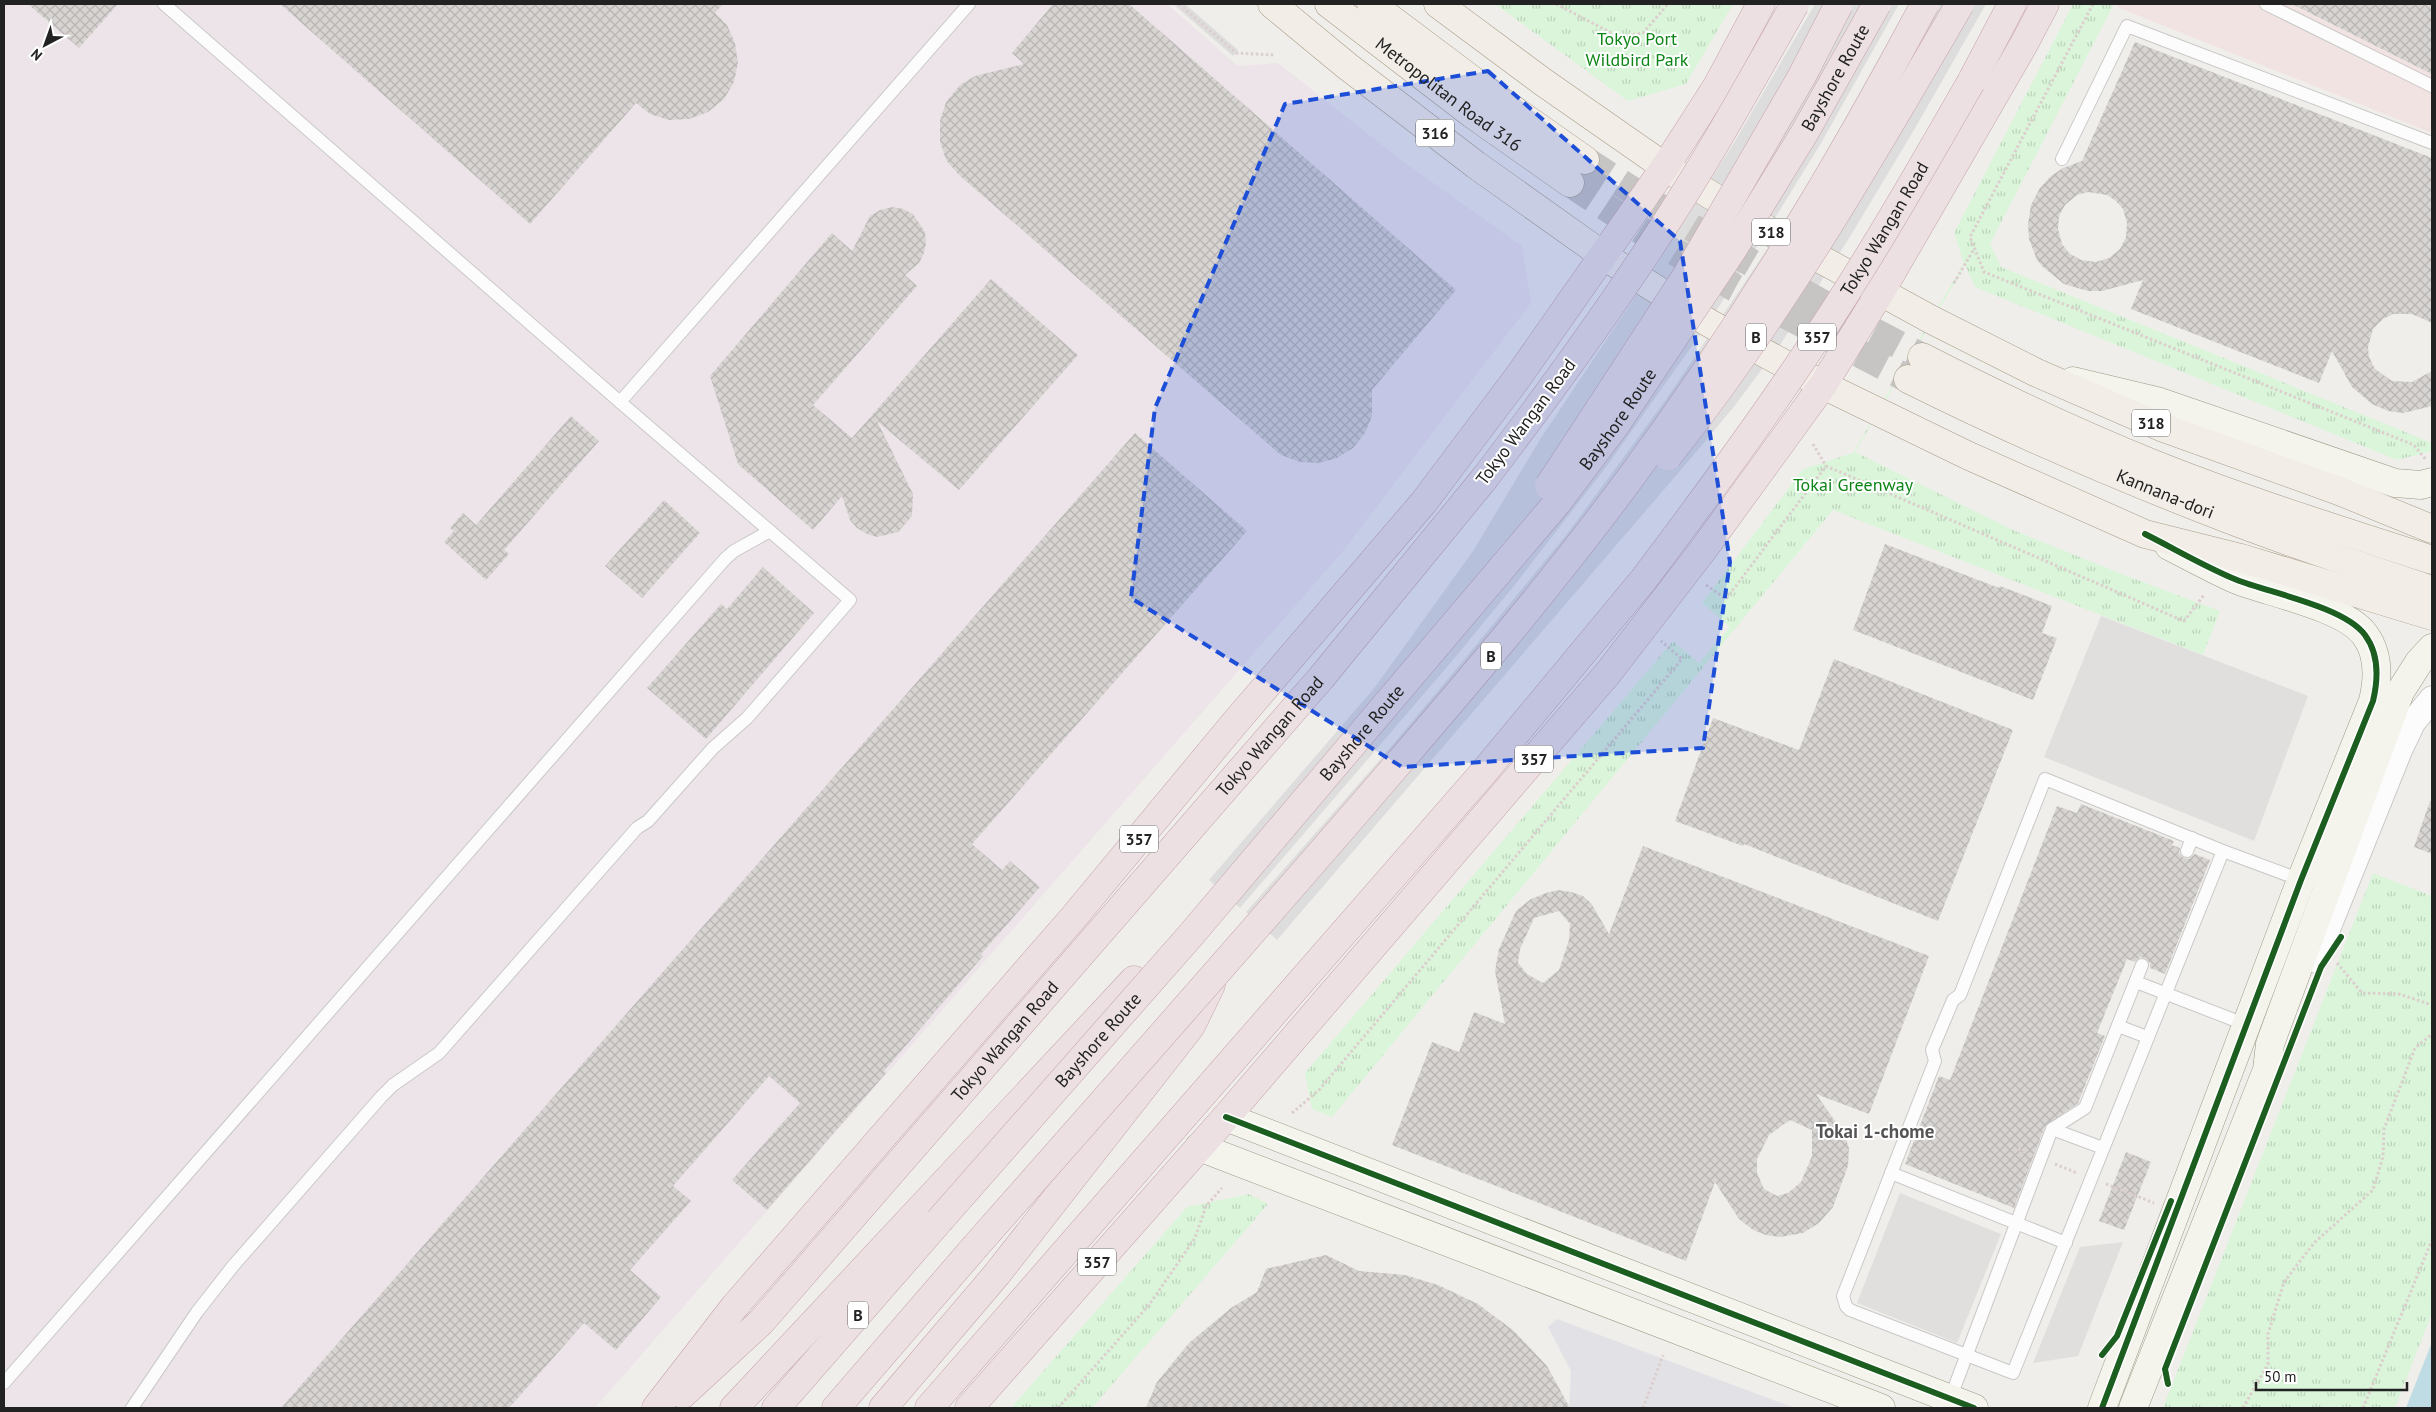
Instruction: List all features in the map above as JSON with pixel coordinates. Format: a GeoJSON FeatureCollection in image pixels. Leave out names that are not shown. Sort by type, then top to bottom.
{"type":"FeatureCollection","features":[{"type":"Feature","properties":{"kind":"highway","name":"357"},"geometry":{"type":"LineString","coordinates":[[656,1408],[735,1306],[1067,925],[1233,725],[1424,502],[1518,378],[1665,166],[1717,86],[1761,4]]}},
{"type":"Feature","properties":{"kind":"highway","name":"Tokyo Wangan Road"},"geometry":{"type":"LineString","coordinates":[[668,1408],[761,1322],[1320,678],[1484,479],[1596,328],[1661,232],[1795,4]]}},
{"type":"Feature","properties":{"kind":"highway","name":"B"},"geometry":{"type":"LineString","coordinates":[[1471,607],[1685,278],[1802,76],[1839,4]]}},
{"type":"Feature","properties":{"kind":"highway","name":"Bayshore Route"},"geometry":{"type":"LineString","coordinates":[[776,1408],[932,1212],[1190,936],[1471,607],[1557,503],[1657,366],[1734,249],[1806,132],[1877,4]]}},
{"type":"Feature","properties":{"kind":"highway","name":"B"},"geometry":{"type":"LineString","coordinates":[[1507,637],[1633,474],[1738,323],[1804,218],[1925,4]]}},
{"type":"Feature","properties":{"kind":"highway","name":"B"},"geometry":{"type":"LineString","coordinates":[[836,1408],[974,1248],[1215,977],[1507,637],[1652,476],[1714,397],[1802,267],[1960,4]]}},
{"type":"Feature","properties":{"kind":"highway","name":"Tokyo Wangan Road"},"geometry":{"type":"LineString","coordinates":[[930,1408],[1483,773],[1614,618],[1752,433],[1858,274],[1970,82],[2012,4]]}},
{"type":"Feature","properties":{"kind":"highway","name":"357"},"geometry":{"type":"LineString","coordinates":[[969,1408],[1226,1116],[1608,673],[1715,534],[1823,385],[1881,291],[2045,4]]}},
{"type":"Feature","properties":{"kind":"highway"},"geometry":{"type":"LineString","coordinates":[[883,1408],[997,1274],[1191,1026],[1215,977]]}},
{"type":"Feature","properties":{"kind":"highway"},"geometry":{"type":"LineString","coordinates":[[734,1408],[932,1212]]}},
{"type":"Feature","properties":{"kind":"main road","name":"316"},"geometry":{"type":"LineString","coordinates":[[1272,4],[1347,66],[1476,165],[1604,256],[1709,323],[1823,385]]}},
{"type":"Feature","properties":{"kind":"main road","name":"Metropolitan Road 316"},"geometry":{"type":"LineString","coordinates":[[1329,4],[1472,114],[1570,183]]}},
{"type":"Feature","properties":{"kind":"main road","name":"Metropolitan Road 316"},"geometry":{"type":"LineString","coordinates":[[1371,4],[1483,88],[1585,160]]}},
{"type":"Feature","properties":{"kind":"main road"},"geometry":{"type":"LineString","coordinates":[[1438,4],[1550,87],[1665,166]]}},
{"type":"Feature","properties":{"kind":"main road","name":"318"},"geometry":{"type":"LineString","coordinates":[[1665,166],[1771,232],[1932,320],[2035,372],[2161,427],[2339,491],[2432,530]]}},
{"type":"Feature","properties":{"kind":"main road","name":"Kannana-dori"},"geometry":{"type":"LineString","coordinates":[[2432,560],[2237,495],[2157,466],[1999,396],[1915,368],[1998,423],[2149,488],[2230,520],[2432,590]]}},
{"type":"Feature","properties":{"kind":"main road"},"geometry":{"type":"LineString","coordinates":[[1823,385],[1969,456],[2145,534],[2241,558],[2432,616]]}},
{"type":"Feature","properties":{"kind":"street"},"geometry":{"type":"LineString","coordinates":[[2035,372],[2157,401],[2395,483],[2422,485],[2430,473]]}},
{"type":"Feature","properties":{"kind":"street"},"geometry":{"type":"LineString","coordinates":[[2102,1408],[2301,880],[2373,701],[2376,675],[2372,648],[2365,635],[2352,623],[2337,614],[2236,579],[2145,534]]}},
{"type":"Feature","properties":{"kind":"street"},"geometry":{"type":"LineString","coordinates":[[2267,1070],[2270,1044],[2400,692],[2419,662],[2432,648]]}},
{"type":"Feature","properties":{"kind":"street"},"geometry":{"type":"LineString","coordinates":[[2133,1408],[2267,1070],[2279,1052],[2400,749],[2413,722],[2432,699]]}},
{"type":"Feature","properties":{"kind":"street"},"geometry":{"type":"LineString","coordinates":[[1226,1116],[1962,1404]]}},
{"type":"Feature","properties":{"kind":"street"},"geometry":{"type":"LineString","coordinates":[[1198,1147],[1881,1408]]}},
{"type":"Feature","properties":{"kind":"lane"},"geometry":{"type":"LineString","coordinates":[[132,1408],[197,1312],[233,1266],[381,1097],[393,1085],[439,1053],[637,828],[648,820],[712,748],[747,718],[850,600],[164,4]]}},
{"type":"Feature","properties":{"kind":"lane"},"geometry":{"type":"LineString","coordinates":[[620,402],[969,4]]}},
{"type":"Feature","properties":{"kind":"lane"},"geometry":{"type":"LineString","coordinates":[[2266,4],[2432,86]]}},
{"type":"Feature","properties":{"kind":"lane"},"geometry":{"type":"LineString","coordinates":[[2062,159],[2127,26],[2432,143]]}},
{"type":"Feature","properties":{"kind":"lane"},"geometry":{"type":"LineString","coordinates":[[4,1383],[725,559],[734,551],[770,531]]}},
{"type":"Feature","properties":{"kind":"lane"},"geometry":{"type":"LineString","coordinates":[[2223,851],[2013,1373],[1850,1310],[1843,1301],[1843,1296],[1935,1061],[1932,1050],[1953,1000],[1960,995],[2045,779],[2223,851],[2301,880]]}},
{"type":"Feature","properties":{"kind":"lane"},"geometry":{"type":"LineString","coordinates":[[2187,851],[2192,838]]}},
{"type":"Feature","properties":{"kind":"lane"},"geometry":{"type":"LineString","coordinates":[[1962,1404],[1967,1355],[2052,1129],[2086,1108],[2142,965]]}},
{"type":"Feature","properties":{"kind":"lane"},"geometry":{"type":"LineString","coordinates":[[2136,982],[2247,1024]]}},
{"type":"Feature","properties":{"kind":"lane"},"geometry":{"type":"LineString","coordinates":[[2118,1026],[2147,1037]]}},
{"type":"Feature","properties":{"kind":"lane"},"geometry":{"type":"LineString","coordinates":[[2052,1129],[2103,1148]]}},
{"type":"Feature","properties":{"kind":"lane"},"geometry":{"type":"LineString","coordinates":[[1891,1173],[2066,1242]]}},
{"type":"Feature","properties":{"kind":"path"},"geometry":{"type":"LineString","coordinates":[[1179,4],[1236,53],[1275,55]]}},
{"type":"Feature","properties":{"kind":"path"},"geometry":{"type":"LineString","coordinates":[[1556,4],[1619,37],[1643,33],[1668,4]]}},
{"type":"Feature","properties":{"kind":"path"},"geometry":{"type":"LineString","coordinates":[[2093,4],[1970,237],[1984,272],[2414,444],[2430,473]]}},
{"type":"Feature","properties":{"kind":"path"},"geometry":{"type":"LineString","coordinates":[[1954,283],[1974,248]]}},
{"type":"Feature","properties":{"kind":"path"},"geometry":{"type":"LineString","coordinates":[[1813,444],[1826,466],[2184,621],[2204,595]]}},
{"type":"Feature","properties":{"kind":"path"},"geometry":{"type":"LineString","coordinates":[[1705,585],[1726,599],[1826,466]]}},
{"type":"Feature","properties":{"kind":"path"},"geometry":{"type":"LineString","coordinates":[[1292,1113],[1319,1090],[1682,659],[1661,640]]}},
{"type":"Feature","properties":{"kind":"path"},"geometry":{"type":"LineString","coordinates":[[2333,958],[2362,993],[2399,994],[2432,1005]]}},
{"type":"Feature","properties":{"kind":"path"},"geometry":{"type":"LineString","coordinates":[[2243,1408],[2268,1364],[2268,1334],[2284,1282],[2314,1243],[2373,1190],[2383,1157],[2384,1129],[2415,1048],[2432,1034]]}},
{"type":"Feature","properties":{"kind":"path"},"geometry":{"type":"LineString","coordinates":[[1058,1408],[1149,1305],[1195,1238],[1206,1206],[1222,1188]]}},
{"type":"Feature","properties":{"kind":"path"},"geometry":{"type":"LineString","coordinates":[[2363,1408],[2432,1240]]}},
{"type":"Feature","properties":{"kind":"path"},"geometry":{"type":"LineString","coordinates":[[1643,1408],[1663,1355]]}},
{"type":"Feature","properties":{"kind":"highlighted area"},"geometry":{"type":"Polygon","coordinates":[[[1488,71],[1680,241],[1730,562],[1703,748],[1402,767],[1131,598],[1155,408],[1285,104],[1488,71]]]}},
{"type":"Feature","properties":{"kind":"shaded area"},"geometry":{"type":"Polygon","coordinates":[[[4,4],[1167,4],[1238,66],[1278,63],[1401,160],[1522,246],[1531,303],[1343,551],[595,1408],[4,1408],[4,4]]]}},
{"type":"Feature","properties":{"kind":"shaded area"},"geometry":{"type":"Polygon","coordinates":[[[2119,4],[2432,4],[2432,133],[2117,7],[2119,4]]]}},
{"type":"Feature","properties":{"kind":"shaded area"},"geometry":{"type":"Polygon","coordinates":[[[2101,616],[2308,696],[2254,841],[2044,757],[2101,616]]]}},
{"type":"Feature","properties":{"kind":"shaded area"},"geometry":{"type":"Polygon","coordinates":[[[1900,1193],[2001,1234],[1957,1343],[1857,1303],[1900,1193]]]}},
{"type":"Feature","properties":{"kind":"shaded area"},"geometry":{"type":"Polygon","coordinates":[[[2123,1242],[2078,1356],[2033,1363],[2080,1247],[2123,1242]]]}},
{"type":"Feature","properties":{"kind":"shaded area"},"geometry":{"type":"Polygon","coordinates":[[[1557,1319],[1795,1408],[1569,1408],[1571,1371],[1548,1327],[1557,1319]]]}},
{"type":"Feature","properties":{"kind":"green space","name":"Tokyo Port Wildbird Park"},"geometry":{"type":"Polygon","coordinates":[[[1495,4],[1733,4],[1686,84],[1628,101],[1495,4]]]}},
{"type":"Feature","properties":{"kind":"green space","name":"Tokai Greenway"},"geometry":{"type":"Polygon","coordinates":[[[2073,4],[2114,4],[1990,244],[2001,267],[2432,443],[2432,451],[2397,460],[1975,287],[1965,265],[1855,452],[2013,530],[2220,611],[2203,655],[1833,510],[1332,1117],[1312,1109],[1305,1073],[1673,641],[1699,663],[1730,627],[1702,603],[1803,469],[1853,453],[1964,263],[1954,233],[2073,4]]]}},
{"type":"Feature","properties":{"kind":"green space"},"geometry":{"type":"Polygon","coordinates":[[[2373,873],[2432,896],[2432,1313],[2395,1408],[2163,1408],[2373,873]]]}},
{"type":"Feature","properties":{"kind":"green space"},"geometry":{"type":"Polygon","coordinates":[[[1249,1194],[1268,1204],[1092,1408],[1011,1408],[1187,1207],[1249,1194]]]}},
{"type":"Feature","properties":{"kind":"water"},"geometry":{"type":"Polygon","coordinates":[[[2432,1342],[2432,1408],[2406,1408],[2432,1342]]]}},
{"type":"Feature","properties":{"kind":"pier"},"geometry":{"type":"Polygon","coordinates":[[[1173,4],[1185,4],[1238,50],[1233,56],[1173,4]]]}},
{"type":"Feature","properties":{"kind":"pier"},"geometry":{"type":"Polygon","coordinates":[[[1815,4],[1899,4],[1820,145],[1760,242],[1711,319],[1609,463],[1514,586],[1447,667],[1240,908],[1209,880],[1375,687],[1473,551],[1539,441],[1664,253],[1735,141],[1815,4]]]}},
{"type":"Feature","properties":{"kind":"pier"},"geometry":{"type":"Polygon","coordinates":[[[1909,4],[1986,4],[1848,240],[1780,345],[1733,408],[1686,464],[1277,940],[1246,912],[1384,755],[1567,534],[1667,398],[1768,248],[1815,172],[1909,4]]]}},
{"type":"Feature","properties":{"kind":"building"},"geometry":{"type":"Polygon","coordinates":[[[28,4],[118,4],[79,48],[28,4]]]}},
{"type":"Feature","properties":{"kind":"building"},"geometry":{"type":"Polygon","coordinates":[[[280,4],[723,4],[715,13],[727,25],[735,43],[738,63],[734,82],[724,99],[708,112],[689,119],[669,120],[650,114],[636,103],[530,224],[280,4]]]}},
{"type":"Feature","properties":{"kind":"building"},"geometry":{"type":"Polygon","coordinates":[[[1053,4],[1129,4],[1456,290],[1372,390],[1372,416],[1365,433],[1353,448],[1337,458],[1319,463],[1300,462],[1281,455],[959,175],[946,160],[940,141],[940,121],[946,102],[960,85],[975,76],[1024,64],[1012,53],[1053,4]]]}},
{"type":"Feature","properties":{"kind":"building"},"geometry":{"type":"Polygon","coordinates":[[[2292,4],[2432,4],[2432,74],[2292,4]]]}},
{"type":"Feature","properties":{"kind":"building"},"geometry":{"type":"Polygon","coordinates":[[[2135,42],[2432,158],[2432,323],[2412,314],[2393,314],[2383,319],[2373,329],[2368,347],[2369,357],[2375,369],[2392,381],[2412,382],[2432,371],[2432,406],[2403,413],[2388,411],[2372,404],[2352,387],[2332,351],[2319,383],[2131,309],[2143,280],[2102,291],[2088,291],[2064,284],[2037,260],[2029,239],[2028,224],[2031,205],[2040,188],[2051,176],[2063,168],[2082,161],[2135,42]],[[2088,192],[2077,195],[2065,205],[2059,216],[2058,229],[2062,244],[2069,253],[2081,260],[2096,262],[2109,258],[2120,249],[2126,237],[2127,223],[2123,209],[2107,195],[2088,192]]]}},
{"type":"Feature","properties":{"kind":"building"},"geometry":{"type":"Polygon","coordinates":[[[892,207],[903,209],[913,214],[925,232],[926,243],[924,253],[919,263],[905,275],[917,286],[813,405],[852,438],[991,279],[1078,355],[959,490],[877,421],[913,494],[912,516],[898,532],[877,537],[857,528],[850,520],[842,496],[813,530],[738,464],[710,376],[832,233],[852,251],[870,216],[880,210],[892,207]]]}},
{"type":"Feature","properties":{"kind":"building"},"geometry":{"type":"Polygon","coordinates":[[[571,416],[599,441],[504,550],[509,554],[486,580],[444,542],[454,531],[450,528],[463,513],[476,525],[571,416]]]}},
{"type":"Feature","properties":{"kind":"building"},"geometry":{"type":"Polygon","coordinates":[[[1135,433],[1247,531],[972,844],[1002,870],[1010,861],[1040,887],[981,954],[983,956],[884,1071],[886,1073],[767,1210],[732,1180],[800,1103],[769,1076],[673,1186],[691,1201],[630,1270],[661,1297],[616,1350],[584,1323],[509,1408],[281,1408],[1135,433]]]}},
{"type":"Feature","properties":{"kind":"building"},"geometry":{"type":"Polygon","coordinates":[[[664,500],[700,533],[642,598],[605,566],[664,500]]]}},
{"type":"Feature","properties":{"kind":"building"},"geometry":{"type":"Polygon","coordinates":[[[1885,544],[1999,588],[2000,586],[2052,606],[2042,633],[2057,638],[2033,700],[1853,630],[1885,544]]]}},
{"type":"Feature","properties":{"kind":"building"},"geometry":{"type":"Polygon","coordinates":[[[763,567],[814,613],[706,739],[647,688],[721,604],[727,609],[763,567]]]}},
{"type":"Feature","properties":{"kind":"building"},"geometry":{"type":"Polygon","coordinates":[[[1834,659],[2013,730],[1938,921],[1744,844],[1743,846],[1675,821],[1713,718],[1799,750],[1834,659]]]}},
{"type":"Feature","properties":{"kind":"building"},"geometry":{"type":"Polygon","coordinates":[[[2430,801],[2432,802],[2432,854],[2414,847],[2430,801]]]}},
{"type":"Feature","properties":{"kind":"building"},"geometry":{"type":"Polygon","coordinates":[[[2081,804],[2174,841],[2172,845],[2180,848],[2179,853],[2184,858],[2189,859],[2195,854],[2210,860],[2165,974],[2150,968],[2150,963],[2145,958],[2140,957],[2135,962],[2127,959],[2097,1033],[2105,1036],[2078,1103],[2045,1126],[2014,1208],[1905,1164],[1939,1076],[1950,1080],[2057,806],[2077,813],[2081,804]]]}},
{"type":"Feature","properties":{"kind":"building"},"geometry":{"type":"Polygon","coordinates":[[[1643,846],[1929,956],[1869,1114],[1816,1094],[1844,1134],[1849,1148],[1848,1166],[1833,1207],[1819,1223],[1803,1233],[1780,1237],[1766,1235],[1753,1230],[1739,1219],[1715,1182],[1686,1261],[1392,1145],[1432,1042],[1459,1052],[1474,1012],[1505,1024],[1495,971],[1499,949],[1516,911],[1531,899],[1546,893],[1558,890],[1571,892],[1583,896],[1591,903],[1609,934],[1643,846]],[[1559,911],[1534,918],[1520,949],[1518,963],[1527,974],[1543,983],[1559,970],[1569,940],[1570,924],[1559,911]],[[1790,1120],[1769,1135],[1757,1159],[1757,1173],[1764,1189],[1777,1196],[1788,1193],[1801,1182],[1812,1156],[1812,1130],[1790,1120]]]}},
{"type":"Feature","properties":{"kind":"building"},"geometry":{"type":"Polygon","coordinates":[[[2126,1152],[2151,1162],[2124,1230],[2099,1221],[2126,1152]]]}},
{"type":"Feature","properties":{"kind":"building"},"geometry":{"type":"Polygon","coordinates":[[[1326,1255],[1359,1271],[1405,1275],[1438,1285],[1478,1304],[1514,1331],[1547,1366],[1570,1408],[1146,1408],[1157,1382],[1189,1343],[1231,1308],[1257,1292],[1266,1269],[1326,1255]]]}},
{"type":"Feature","properties":{"kind":"tunnel"},"geometry":{"type":"LineString","coordinates":[[1585,160],[1751,263],[1922,357]]}},
{"type":"Feature","properties":{"kind":"tunnel"},"geometry":{"type":"LineString","coordinates":[[1570,183],[1651,237],[1735,288],[1908,379]]}},
{"type":"Feature","properties":{"kind":"cycle path"},"geometry":{"type":"LineString","coordinates":[[2102,1408],[2301,880],[2373,701],[2376,684],[2373,650],[2365,635],[2355,625],[2341,616],[2306,602],[2225,575],[2145,534]]}},
{"type":"Feature","properties":{"kind":"cycle path"},"geometry":{"type":"LineString","coordinates":[[2168,1384],[2165,1369],[2321,967],[2341,937]]}},
{"type":"Feature","properties":{"kind":"cycle path"},"geometry":{"type":"LineString","coordinates":[[1226,1117],[1974,1408]]}},
{"type":"Feature","properties":{"kind":"cycle path"},"geometry":{"type":"LineString","coordinates":[[2102,1355],[2117,1336],[2171,1201]]}},
{"type":"Feature","properties":{"kind":"district","name":"Tokai 1-chome"},"geometry":{"type":"Point","coordinates":[1875,1131]}}]}
